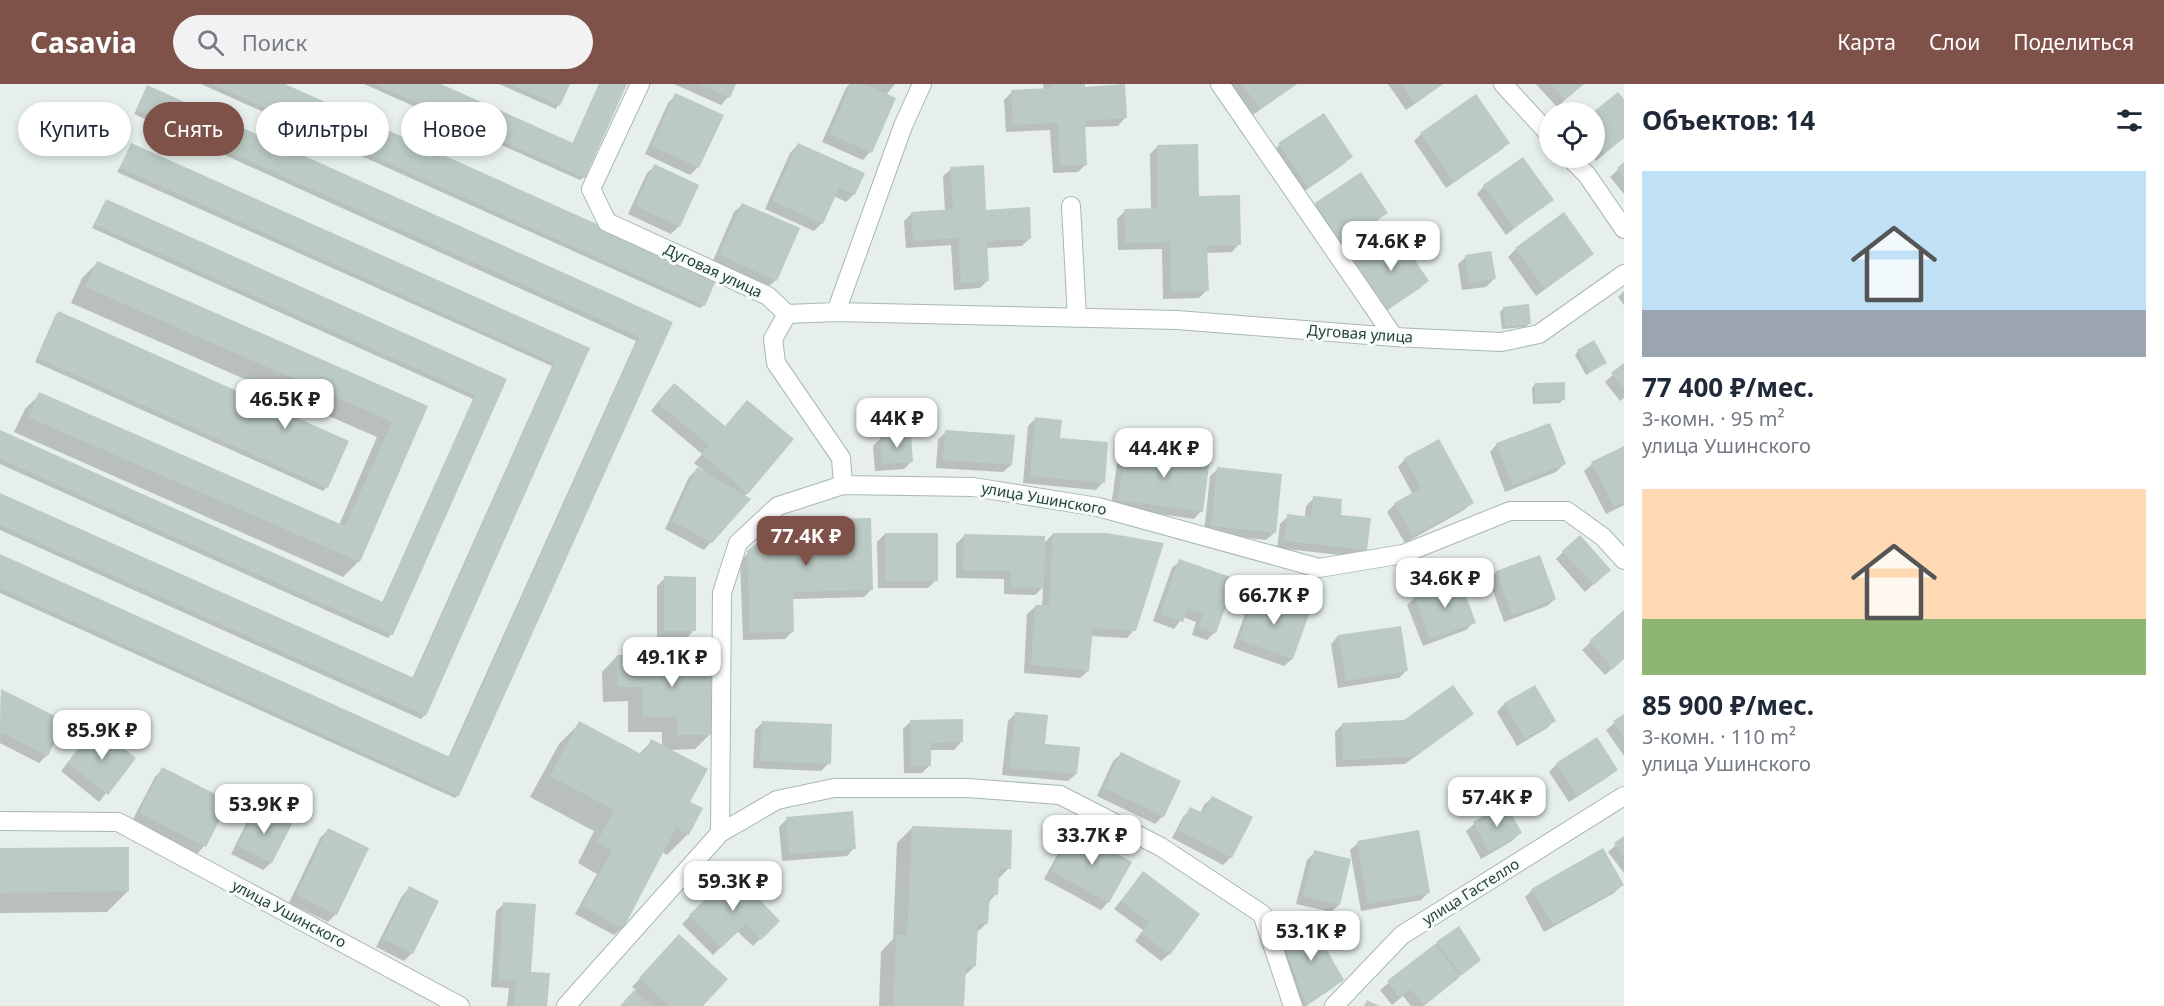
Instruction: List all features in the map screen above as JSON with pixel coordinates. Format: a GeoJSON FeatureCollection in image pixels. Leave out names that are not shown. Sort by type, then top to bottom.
{"type":"FeatureCollection","features":[{"type":"Feature","properties":{"kind":"street","name":"Дуговая улица"},"geometry":{"type":"LineString","coordinates":[[640,84],[591,189],[607,222],[768,296],[788,314],[836,312],[1177,320],[1394,337],[1501,342],[1539,334],[1624,274]]}},
{"type":"Feature","properties":{"kind":"street"},"geometry":{"type":"LineString","coordinates":[[836,312],[903,126],[922,84]]}},
{"type":"Feature","properties":{"kind":"street"},"geometry":{"type":"LineString","coordinates":[[1220,84],[1394,337]]}},
{"type":"Feature","properties":{"kind":"street"},"geometry":{"type":"LineString","coordinates":[[1503,84],[1539,123]]}},
{"type":"Feature","properties":{"kind":"street"},"geometry":{"type":"LineString","coordinates":[[1580,168],[1624,229]]}},
{"type":"Feature","properties":{"kind":"street"},"geometry":{"type":"LineString","coordinates":[[1071,206],[1077,318]]}},
{"type":"Feature","properties":{"kind":"street"},"geometry":{"type":"LineString","coordinates":[[788,314],[774,339],[776,363],[841,459],[843,484]]}},
{"type":"Feature","properties":{"kind":"street","name":"улица Ушинского"},"geometry":{"type":"LineString","coordinates":[[720,833],[722,592],[738,543],[778,506],[843,484],[973,487],[1098,507],[1319,568],[1403,554],[1510,511],[1567,511],[1603,537],[1624,560]]}},
{"type":"Feature","properties":{"kind":"street"},"geometry":{"type":"LineString","coordinates":[[566,1006],[720,833],[777,800],[834,788],[968,788],[1060,795],[1161,848],[1262,914],[1293,1006]]}},
{"type":"Feature","properties":{"kind":"street","name":"улица Гастелло"},"geometry":{"type":"LineString","coordinates":[[1334,1006],[1402,935],[1624,796]]}},
{"type":"Feature","properties":{"kind":"street","name":"улица Ушинского"},"geometry":{"type":"LineString","coordinates":[[0,821],[118,822],[460,1006]]}},
{"type":"Feature","properties":{"kind":"building"},"geometry":{"type":"Polygon","coordinates":[[[212,84],[285,84],[325,102],[256,102],[256,104],[212,84]]]}},
{"type":"Feature","properties":{"kind":"building"},"geometry":{"type":"Polygon","coordinates":[[[375,84],[441,84],[481,102],[415,102],[375,84]]]}},
{"type":"Feature","properties":{"kind":"building"},"geometry":{"type":"Polygon","coordinates":[[[509,84],[570,84],[560,106],[509,84]]]}},
{"type":"Feature","properties":{"kind":"building"},"geometry":{"type":"Polygon","coordinates":[[[599,84],[627,84],[585,178],[507,143],[507,114],[573,143],[599,84]]]}},
{"type":"Feature","properties":{"kind":"building"},"geometry":{"type":"Polygon","coordinates":[[[698,84],[736,84],[730,98],[698,84]]]}},
{"type":"Feature","properties":{"kind":"building"},"geometry":{"type":"Polygon","coordinates":[[[851,84],[865,84],[896,98],[872,153],[829,134],[851,84]]]}},
{"type":"Feature","properties":{"kind":"building"},"geometry":{"type":"Polygon","coordinates":[[[1051,84],[1085,84],[1085,87],[1125,84],[1127,118],[1085,121],[1087,165],[1060,166],[1058,123],[1013,125],[1011,90],[1051,88],[1051,84]]]}},
{"type":"Feature","properties":{"kind":"building"},"geometry":{"type":"Polygon","coordinates":[[[1242,84],[1297,84],[1260,109],[1242,84]]]}},
{"type":"Feature","properties":{"kind":"building"},"geometry":{"type":"Polygon","coordinates":[[[1401,84],[1442,84],[1414,103],[1401,84]]]}},
{"type":"Feature","properties":{"kind":"building"},"geometry":{"type":"Polygon","coordinates":[[[1551,84],[1584,84],[1565,100],[1551,84]]]}},
{"type":"Feature","properties":{"kind":"building"},"geometry":{"type":"Polygon","coordinates":[[[147,85],[185,102],[143,102],[143,113],[136,110],[147,85]]]}},
{"type":"Feature","properties":{"kind":"building"},"geometry":{"type":"Polygon","coordinates":[[[1618,92],[1624,99],[1624,138],[1605,153],[1605,102],[1618,92]]]}},
{"type":"Feature","properties":{"kind":"building"},"geometry":{"type":"Polygon","coordinates":[[[675,93],[724,115],[699,168],[652,146],[675,93]]]}},
{"type":"Feature","properties":{"kind":"building"},"geometry":{"type":"Polygon","coordinates":[[[1476,94],[1510,143],[1454,182],[1420,133],[1476,94]]]}},
{"type":"Feature","properties":{"kind":"building"},"geometry":{"type":"Polygon","coordinates":[[[1324,113],[1353,157],[1308,187],[1278,143],[1324,113]]]}},
{"type":"Feature","properties":{"kind":"building"},"geometry":{"type":"Polygon","coordinates":[[[244,129],[256,134],[256,156],[305,156],[673,322],[459,796],[0,588],[0,554],[450,757],[639,337],[238,156],[244,156],[244,129]]]}},
{"type":"Feature","properties":{"kind":"building"},"geometry":{"type":"Polygon","coordinates":[[[389,131],[401,136],[401,156],[445,156],[717,278],[705,306],[372,156],[389,156],[389,131]]]}},
{"type":"Feature","properties":{"kind":"building"},"geometry":{"type":"Polygon","coordinates":[[[131,143],[143,148],[143,156],[160,156],[590,348],[426,716],[0,525],[0,493],[414,678],[554,363],[120,168],[125,156],[131,156],[131,143]]]}},
{"type":"Feature","properties":{"kind":"building"},"geometry":{"type":"Polygon","coordinates":[[[798,143],[865,173],[855,195],[839,188],[823,224],[772,201],[798,143]]]}},
{"type":"Feature","properties":{"kind":"building"},"geometry":{"type":"Polygon","coordinates":[[[1198,144],[1199,196],[1240,195],[1241,245],[1207,246],[1209,291],[1171,292],[1170,242],[1125,243],[1124,209],[1158,208],[1157,145],[1198,144]]]}},
{"type":"Feature","properties":{"kind":"building"},"geometry":{"type":"Polygon","coordinates":[[[1523,157],[1554,200],[1514,228],[1483,185],[1523,157]]]}},
{"type":"Feature","properties":{"kind":"building"},"geometry":{"type":"Polygon","coordinates":[[[1624,162],[1624,177],[1617,168],[1624,162]]]}},
{"type":"Feature","properties":{"kind":"building"},"geometry":{"type":"Polygon","coordinates":[[[654,164],[699,185],[680,227],[635,206],[654,164]]]}},
{"type":"Feature","properties":{"kind":"building"},"geometry":{"type":"Polygon","coordinates":[[[984,165],[986,210],[1030,207],[1031,239],[987,241],[989,281],[961,283],[958,238],[913,241],[911,212],[953,209],[950,167],[984,165]]]}},
{"type":"Feature","properties":{"kind":"building"},"geometry":{"type":"Polygon","coordinates":[[[1361,172],[1388,213],[1342,244],[1315,203],[1361,172]]]}},
{"type":"Feature","properties":{"kind":"building"},"geometry":{"type":"Polygon","coordinates":[[[106,199],[507,379],[393,635],[0,459],[0,430],[383,602],[475,395],[94,224],[106,199]]]}},
{"type":"Feature","properties":{"kind":"building"},"geometry":{"type":"Polygon","coordinates":[[[742,203],[800,228],[777,281],[719,255],[742,203]]]}},
{"type":"Feature","properties":{"kind":"building"},"geometry":{"type":"Polygon","coordinates":[[[1564,212],[1594,254],[1545,289],[1515,248],[1564,212]]]}},
{"type":"Feature","properties":{"kind":"building"},"geometry":{"type":"Polygon","coordinates":[[[1396,232],[1429,281],[1386,311],[1353,262],[1396,232]]]}},
{"type":"Feature","properties":{"kind":"building"},"geometry":{"type":"Polygon","coordinates":[[[1491,251],[1496,279],[1469,283],[1465,255],[1491,251]]]}},
{"type":"Feature","properties":{"kind":"building"},"geometry":{"type":"Polygon","coordinates":[[[97,261],[428,406],[360,562],[28,417],[39,392],[345,526],[392,422],[85,287],[97,261]]]}},
{"type":"Feature","properties":{"kind":"building"},"geometry":{"type":"Polygon","coordinates":[[[1529,304],[1531,324],[1505,327],[1503,307],[1529,304]]]}},
{"type":"Feature","properties":{"kind":"building"},"geometry":{"type":"Polygon","coordinates":[[[58,311],[349,441],[328,488],[37,358],[58,311]]]}},
{"type":"Feature","properties":{"kind":"building"},"geometry":{"type":"Polygon","coordinates":[[[1594,340],[1607,363],[1590,372],[1577,350],[1594,340]]]}},
{"type":"Feature","properties":{"kind":"building"},"geometry":{"type":"Polygon","coordinates":[[[1624,363],[1624,389],[1611,373],[1624,363]]]}},
{"type":"Feature","properties":{"kind":"building"},"geometry":{"type":"Polygon","coordinates":[[[1565,382],[1565,400],[1535,401],[1535,383],[1565,382]]]}},
{"type":"Feature","properties":{"kind":"building"},"geometry":{"type":"Polygon","coordinates":[[[674,383],[725,426],[747,400],[794,439],[748,494],[701,454],[709,445],[657,403],[674,383]]]}},
{"type":"Feature","properties":{"kind":"building"},"geometry":{"type":"Polygon","coordinates":[[[1035,417],[1062,420],[1060,438],[1108,442],[1105,483],[1030,476],[1035,417]]]}},
{"type":"Feature","properties":{"kind":"building"},"geometry":{"type":"Polygon","coordinates":[[[1550,423],[1566,464],[1512,485],[1496,443],[1550,423]]]}},
{"type":"Feature","properties":{"kind":"building"},"geometry":{"type":"Polygon","coordinates":[[[945,430],[1015,435],[1012,465],[943,460],[945,430]]]}},
{"type":"Feature","properties":{"kind":"building"},"geometry":{"type":"Polygon","coordinates":[[[911,434],[913,462],[882,464],[880,436],[911,434]]]}},
{"type":"Feature","properties":{"kind":"building"},"geometry":{"type":"Polygon","coordinates":[[[1439,439],[1474,503],[1413,536],[1394,503],[1421,488],[1404,458],[1439,439]]]}},
{"type":"Feature","properties":{"kind":"building"},"geometry":{"type":"Polygon","coordinates":[[[1126,446],[1210,458],[1203,512],[1118,500],[1126,446]]]}},
{"type":"Feature","properties":{"kind":"building"},"geometry":{"type":"Polygon","coordinates":[[[1624,446],[1624,502],[1614,507],[1591,462],[1624,446]]]}},
{"type":"Feature","properties":{"kind":"building"},"geometry":{"type":"Polygon","coordinates":[[[697,467],[751,499],[712,543],[672,521],[697,467]]]}},
{"type":"Feature","properties":{"kind":"building"},"geometry":{"type":"Polygon","coordinates":[[[1217,467],[1282,474],[1276,533],[1211,526],[1217,467]]]}},
{"type":"Feature","properties":{"kind":"building"},"geometry":{"type":"Polygon","coordinates":[[[1313,496],[1342,499],[1341,515],[1371,518],[1367,550],[1284,541],[1287,514],[1311,517],[1313,496]]]}},
{"type":"Feature","properties":{"kind":"building"},"geometry":{"type":"Polygon","coordinates":[[[871,518],[873,590],[793,592],[794,632],[750,633],[747,551],[787,520],[871,518]]]}},
{"type":"Feature","properties":{"kind":"building"},"geometry":{"type":"Polygon","coordinates":[[[885,533],[938,533],[938,581],[885,581],[885,533]]]}},
{"type":"Feature","properties":{"kind":"building"},"geometry":{"type":"Polygon","coordinates":[[[1053,533],[1107,533],[1164,543],[1136,631],[1093,628],[1089,671],[1031,665],[1035,605],[1049,605],[1053,533]]]}},
{"type":"Feature","properties":{"kind":"building"},"geometry":{"type":"Polygon","coordinates":[[[964,534],[1045,536],[1044,588],[1011,587],[1011,571],[963,570],[964,534]]]}},
{"type":"Feature","properties":{"kind":"building"},"geometry":{"type":"Polygon","coordinates":[[[1580,535],[1611,570],[1594,585],[1562,551],[1580,535]]]}},
{"type":"Feature","properties":{"kind":"building"},"geometry":{"type":"Polygon","coordinates":[[[1540,555],[1556,599],[1512,615],[1496,571],[1540,555]]]}},
{"type":"Feature","properties":{"kind":"building"},"geometry":{"type":"Polygon","coordinates":[[[1179,559],[1236,579],[1216,633],[1198,627],[1203,614],[1188,609],[1183,622],[1160,614],[1179,559]]]}},
{"type":"Feature","properties":{"kind":"building"},"geometry":{"type":"Polygon","coordinates":[[[664,576],[696,577],[696,631],[664,631],[664,576]]]}},
{"type":"Feature","properties":{"kind":"building"},"geometry":{"type":"Polygon","coordinates":[[[1460,579],[1476,623],[1430,639],[1414,596],[1460,579]]]}},
{"type":"Feature","properties":{"kind":"building"},"geometry":{"type":"Polygon","coordinates":[[[1256,593],[1310,612],[1293,659],[1239,640],[1256,593]]]}},
{"type":"Feature","properties":{"kind":"building"},"geometry":{"type":"Polygon","coordinates":[[[1624,610],[1624,659],[1613,669],[1589,641],[1624,610]]]}},
{"type":"Feature","properties":{"kind":"building"},"geometry":{"type":"Polygon","coordinates":[[[1401,626],[1408,671],[1346,681],[1338,635],[1401,626]]]}},
{"type":"Feature","properties":{"kind":"building"},"geometry":{"type":"Polygon","coordinates":[[[617,655],[711,655],[712,735],[677,735],[677,717],[643,717],[643,687],[617,687],[617,655]]]}},
{"type":"Feature","properties":{"kind":"building"},"geometry":{"type":"Polygon","coordinates":[[[1453,685],[1474,714],[1415,757],[1343,760],[1342,723],[1404,720],[1453,685]]]}},
{"type":"Feature","properties":{"kind":"building"},"geometry":{"type":"Polygon","coordinates":[[[1535,685],[1556,721],[1525,739],[1504,703],[1535,685]]]}},
{"type":"Feature","properties":{"kind":"building"},"geometry":{"type":"Polygon","coordinates":[[[1,689],[65,721],[48,756],[0,732],[1,689]]]}},
{"type":"Feature","properties":{"kind":"building"},"geometry":{"type":"Polygon","coordinates":[[[1015,712],[1048,715],[1045,744],[1080,747],[1077,774],[1009,768],[1015,712]]]}},
{"type":"Feature","properties":{"kind":"building"},"geometry":{"type":"Polygon","coordinates":[[[1624,714],[1624,737],[1613,721],[1624,714]]]}},
{"type":"Feature","properties":{"kind":"building"},"geometry":{"type":"Polygon","coordinates":[[[963,719],[963,742],[931,743],[931,766],[911,766],[910,720],[963,719]]]}},
{"type":"Feature","properties":{"kind":"building"},"geometry":{"type":"Polygon","coordinates":[[[579,721],[643,755],[651,739],[708,769],[690,802],[703,808],[689,835],[676,828],[623,929],[582,906],[612,850],[597,842],[614,810],[550,776],[579,721]]]}},
{"type":"Feature","properties":{"kind":"building"},"geometry":{"type":"Polygon","coordinates":[[[762,721],[832,724],[831,764],[760,761],[762,721]]]}},
{"type":"Feature","properties":{"kind":"building"},"geometry":{"type":"Polygon","coordinates":[[[96,726],[136,758],[108,795],[67,763],[96,726]]]}},
{"type":"Feature","properties":{"kind":"building"},"geometry":{"type":"Polygon","coordinates":[[[1597,737],[1618,770],[1577,796],[1556,763],[1597,737]]]}},
{"type":"Feature","properties":{"kind":"building"},"geometry":{"type":"Polygon","coordinates":[[[1121,752],[1181,781],[1164,817],[1104,788],[1121,752]]]}},
{"type":"Feature","properties":{"kind":"building"},"geometry":{"type":"Polygon","coordinates":[[[162,767],[229,801],[206,847],[139,813],[162,767]]]}},
{"type":"Feature","properties":{"kind":"building"},"geometry":{"type":"Polygon","coordinates":[[[1212,796],[1253,817],[1232,858],[1178,830],[1190,807],[1203,813],[1212,796]]]}},
{"type":"Feature","properties":{"kind":"building"},"geometry":{"type":"Polygon","coordinates":[[[1506,804],[1522,833],[1489,852],[1473,822],[1506,804]]]}},
{"type":"Feature","properties":{"kind":"building"},"geometry":{"type":"Polygon","coordinates":[[[257,806],[292,824],[272,863],[237,846],[257,806]]]}},
{"type":"Feature","properties":{"kind":"building"},"geometry":{"type":"Polygon","coordinates":[[[853,811],[856,849],[789,854],[786,817],[853,811]]]}},
{"type":"Feature","properties":{"kind":"building"},"geometry":{"type":"Polygon","coordinates":[[[912,826],[1012,830],[1011,869],[999,868],[998,895],[990,895],[988,924],[978,923],[976,966],[966,966],[964,1006],[893,1006],[896,935],[907,935],[912,826]]]}},
{"type":"Feature","properties":{"kind":"building"},"geometry":{"type":"Polygon","coordinates":[[[328,828],[369,848],[337,915],[296,895],[328,828]]]}},
{"type":"Feature","properties":{"kind":"building"},"geometry":{"type":"Polygon","coordinates":[[[1074,830],[1132,862],[1109,903],[1051,871],[1074,830]]]}},
{"type":"Feature","properties":{"kind":"building"},"geometry":{"type":"Polygon","coordinates":[[[1419,830],[1430,893],[1368,904],[1357,841],[1419,830]]]}},
{"type":"Feature","properties":{"kind":"building"},"geometry":{"type":"Polygon","coordinates":[[[1624,836],[1624,856],[1614,843],[1624,836]]]}},
{"type":"Feature","properties":{"kind":"building"},"geometry":{"type":"Polygon","coordinates":[[[129,847],[129,891],[0,893],[0,848],[129,847]]]}},
{"type":"Feature","properties":{"kind":"building"},"geometry":{"type":"Polygon","coordinates":[[[1603,848],[1624,885],[1553,925],[1531,889],[1603,848]]]}},
{"type":"Feature","properties":{"kind":"building"},"geometry":{"type":"Polygon","coordinates":[[[1314,850],[1351,859],[1340,905],[1303,896],[1314,850]]]}},
{"type":"Feature","properties":{"kind":"building"},"geometry":{"type":"Polygon","coordinates":[[[1143,871],[1200,914],[1170,955],[1141,933],[1149,922],[1121,901],[1143,871]]]}},
{"type":"Feature","properties":{"kind":"building"},"geometry":{"type":"Polygon","coordinates":[[[733,872],[780,921],[761,940],[746,924],[721,948],[689,915],[733,872]]]}},
{"type":"Feature","properties":{"kind":"building"},"geometry":{"type":"Polygon","coordinates":[[[409,886],[439,901],[413,954],[383,939],[409,886]]]}},
{"type":"Feature","properties":{"kind":"building"},"geometry":{"type":"Polygon","coordinates":[[[503,902],[536,904],[531,972],[550,973],[547,1006],[514,1006],[516,981],[498,980],[503,902]]]}},
{"type":"Feature","properties":{"kind":"building"},"geometry":{"type":"Polygon","coordinates":[[[1311,922],[1344,980],[1306,1005],[1280,933],[1311,922]]]}},
{"type":"Feature","properties":{"kind":"building"},"geometry":{"type":"Polygon","coordinates":[[[1459,926],[1481,960],[1462,975],[1436,942],[1459,926]]]}},
{"type":"Feature","properties":{"kind":"building"},"geometry":{"type":"Polygon","coordinates":[[[679,934],[728,979],[703,1006],[669,1006],[639,978],[679,934]]]}},
{"type":"Feature","properties":{"kind":"building"},"geometry":{"type":"Polygon","coordinates":[[[1435,944],[1460,977],[1424,1006],[1411,989],[1400,998],[1387,981],[1435,944]]]}},
{"type":"Feature","properties":{"kind":"building"},"geometry":{"type":"Polygon","coordinates":[[[634,990],[652,1006],[620,1006],[634,990]]]}},
{"type":"Feature","properties":{"kind":"building"},"geometry":{"type":"Polygon","coordinates":[[[1367,1000],[1379,1006],[1364,1006],[1367,1000]]]}}]}
